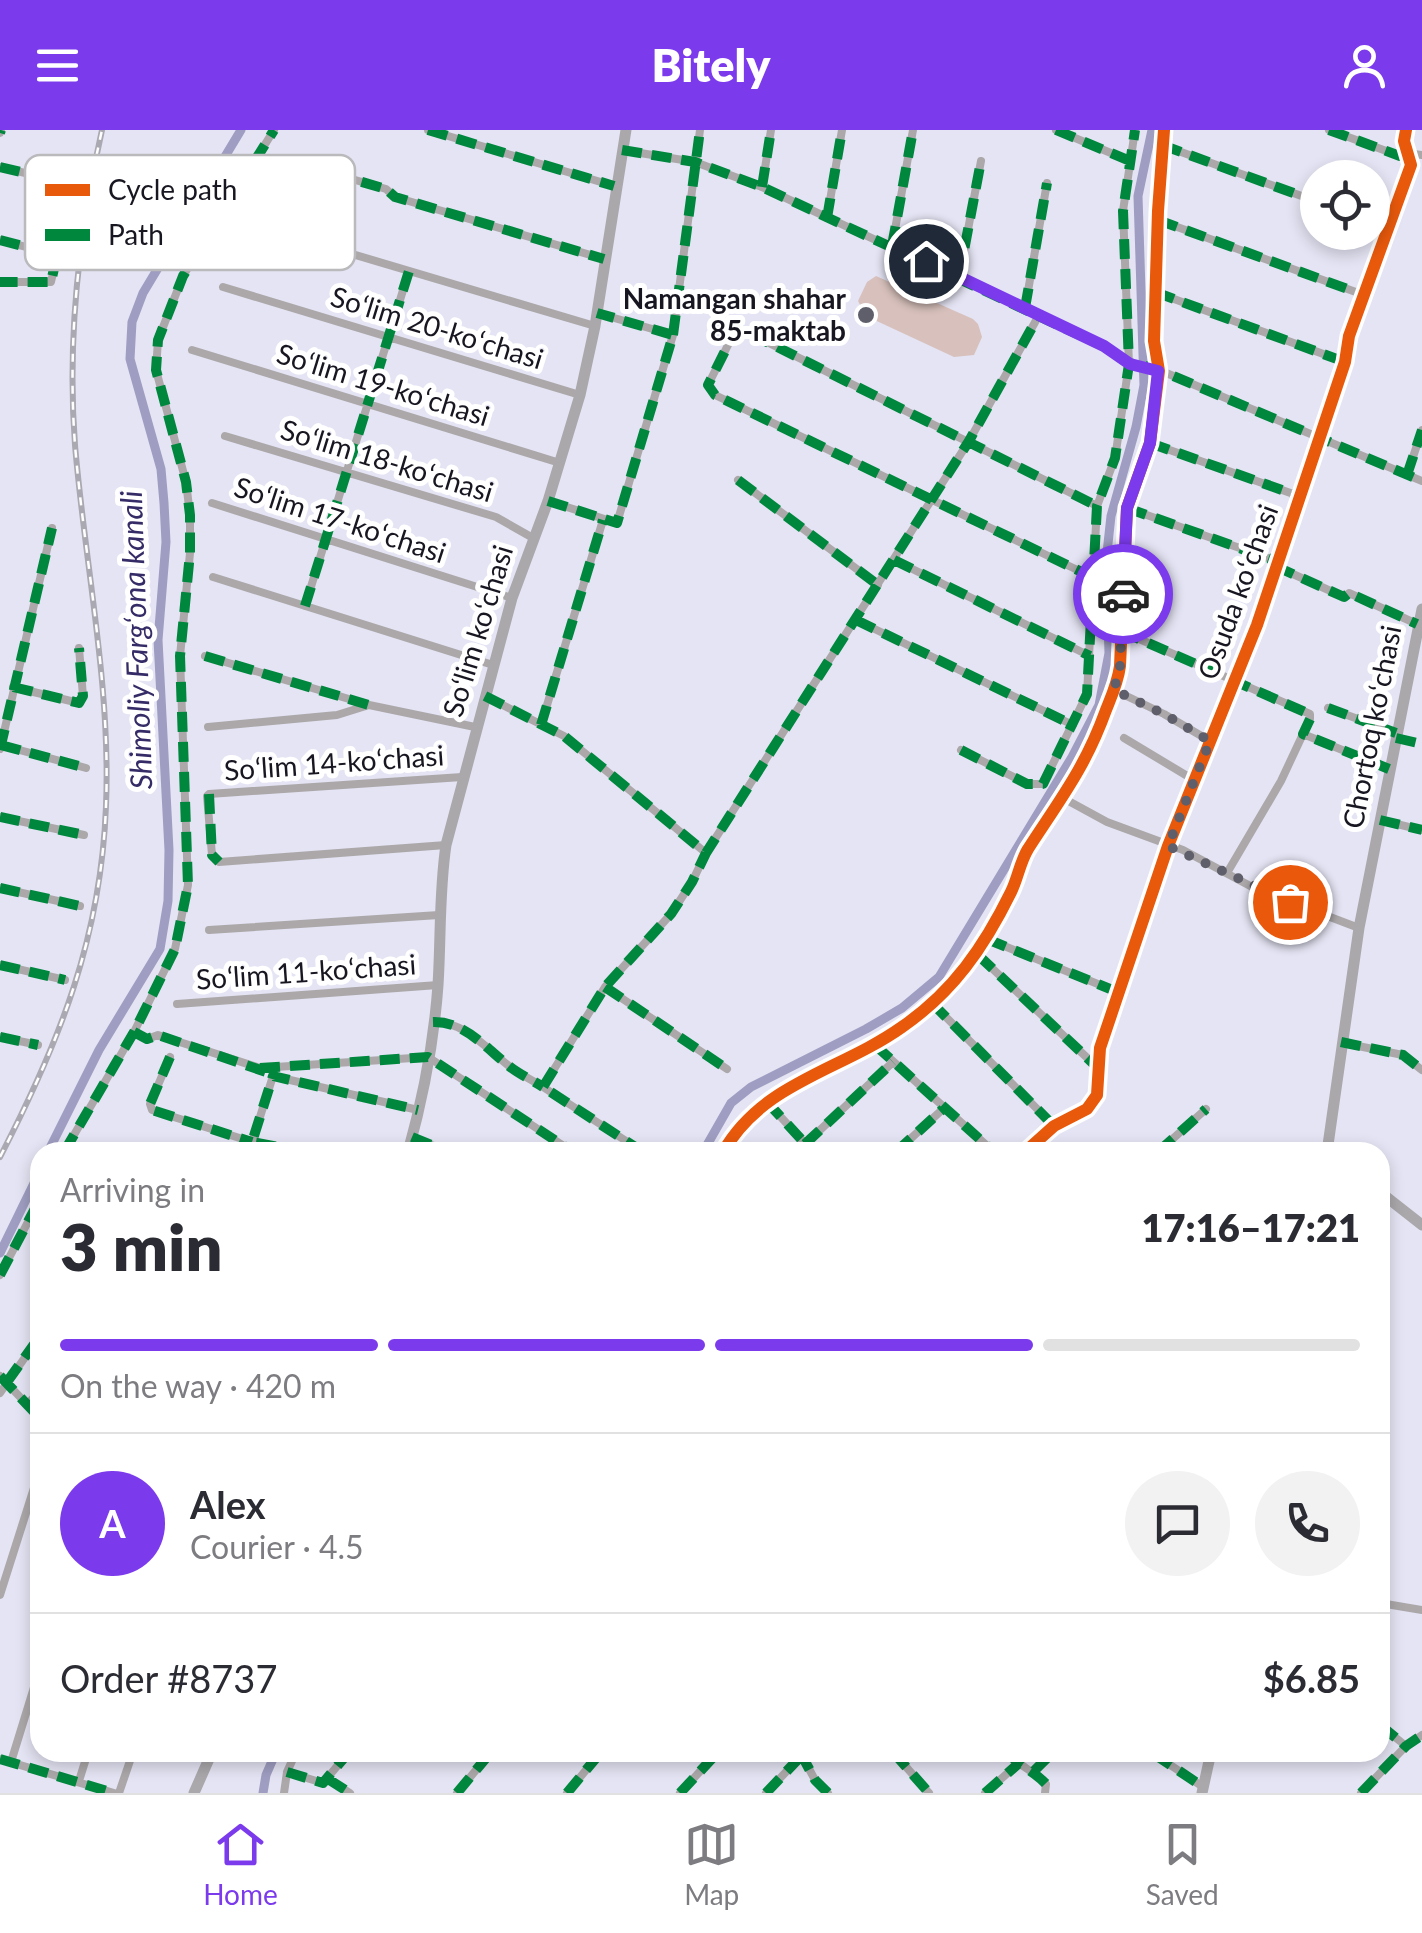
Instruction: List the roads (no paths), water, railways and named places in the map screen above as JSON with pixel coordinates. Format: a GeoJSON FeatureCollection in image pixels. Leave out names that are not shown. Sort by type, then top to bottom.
{"type":"FeatureCollection","features":[{"type":"Feature","properties":{"kind":"street"},"geometry":{"type":"LineString","coordinates":[[258,155],[274,130]]}},
{"type":"Feature","properties":{"kind":"street"},"geometry":{"type":"LineString","coordinates":[[428,130],[614,186]]}},
{"type":"Feature","properties":{"kind":"street","name":"Soʻlim koʻchasi"},"geometry":{"type":"LineString","coordinates":[[411,1142],[438,985],[446,845],[512,598],[548,501],[580,395],[626,130]]}},
{"type":"Feature","properties":{"kind":"street"},"geometry":{"type":"LineString","coordinates":[[548,501],[617,522],[673,335],[700,130]]}},
{"type":"Feature","properties":{"kind":"street"},"geometry":{"type":"LineString","coordinates":[[762,187],[771,130]]}},
{"type":"Feature","properties":{"kind":"street"},"geometry":{"type":"LineString","coordinates":[[827,218],[842,130]]}},
{"type":"Feature","properties":{"kind":"street"},"geometry":{"type":"LineString","coordinates":[[892,246],[913,130]]}},
{"type":"Feature","properties":{"kind":"street"},"geometry":{"type":"LineString","coordinates":[[1056,130],[1130,161]]}},
{"type":"Feature","properties":{"kind":"street"},"geometry":{"type":"LineString","coordinates":[[961,750],[1027,784],[1039,786],[1047,780],[1088,694],[1097,506],[1114,458],[1132,365],[1123,211],[1134,130]]}},
{"type":"Feature","properties":{"kind":"street"},"geometry":{"type":"LineString","coordinates":[[729,1142],[739,1126],[768,1102],[811,1075],[875,1045],[932,1003],[978,955],[1028,850],[1064,798],[1099,732],[1120,666],[1127,508],[1150,443],[1164,130]]}},
{"type":"Feature","properties":{"kind":"street"},"geometry":{"type":"LineString","coordinates":[[1329,130],[1400,156],[1422,155]]}},
{"type":"Feature","properties":{"kind":"street","name":"Osuda koʻchasi"},"geometry":{"type":"LineString","coordinates":[[1390,222],[1411,164],[1406,130]]}},
{"type":"Feature","properties":{"kind":"street"},"geometry":{"type":"LineString","coordinates":[[1162,145],[1300,195]]}},
{"type":"Feature","properties":{"kind":"street"},"geometry":{"type":"LineString","coordinates":[[622,150],[695,162],[762,187],[1104,346],[1132,365],[1155,369],[1422,481]]}},
{"type":"Feature","properties":{"kind":"street"},"geometry":{"type":"LineString","coordinates":[[959,277],[981,161]]}},
{"type":"Feature","properties":{"kind":"street"},"geometry":{"type":"LineString","coordinates":[[0,167],[25,173]]}},
{"type":"Feature","properties":{"kind":"street"},"geometry":{"type":"LineString","coordinates":[[355,180],[386,189],[395,196],[604,260]]}},
{"type":"Feature","properties":{"kind":"street"},"geometry":{"type":"LineString","coordinates":[[1024,308],[1048,183]]}},
{"type":"Feature","properties":{"kind":"street"},"geometry":{"type":"LineString","coordinates":[[1158,220],[1364,295]]}},
{"type":"Feature","properties":{"kind":"street"},"geometry":{"type":"LineString","coordinates":[[0,240],[25,246]]}},
{"type":"Feature","properties":{"kind":"street","name":"Osuda koʻchasi"},"geometry":{"type":"LineString","coordinates":[[1036,1142],[1054,1126],[1087,1109],[1099,1089],[1100,1048],[1168,846],[1257,626],[1380,250]]}},
{"type":"Feature","properties":{"kind":"street"},"geometry":{"type":"LineString","coordinates":[[355,255],[596,319],[673,335]]}},
{"type":"Feature","properties":{"kind":"street"},"geometry":{"type":"LineString","coordinates":[[0,282],[51,282],[54,270]]}},
{"type":"Feature","properties":{"kind":"street"},"geometry":{"type":"LineString","coordinates":[[70,1142],[134,1032],[175,949],[188,885],[180,656],[190,515],[186,482],[156,370],[158,340],[187,270]]}},
{"type":"Feature","properties":{"kind":"street"},"geometry":{"type":"LineString","coordinates":[[305,606],[408,271]]}},
{"type":"Feature","properties":{"kind":"street","name":"Soʻlim 20-koʻchasi"},"geometry":{"type":"LineString","coordinates":[[223,287],[580,395]]}},
{"type":"Feature","properties":{"kind":"street"},"geometry":{"type":"LineString","coordinates":[[1155,292],[1345,362]]}},
{"type":"Feature","properties":{"kind":"street"},"geometry":{"type":"LineString","coordinates":[[544,1087],[605,987],[671,914],[692,882],[706,853],[970,441],[1038,315]]}},
{"type":"Feature","properties":{"kind":"street"},"geometry":{"type":"LineString","coordinates":[[1094,578],[710,392],[710,381],[734,333],[741,329],[1097,506]]}},
{"type":"Feature","properties":{"kind":"street","name":"Soʻlim 19-koʻchasi"},"geometry":{"type":"LineString","coordinates":[[192,350],[560,463]]}},
{"type":"Feature","properties":{"kind":"street"},"geometry":{"type":"LineString","coordinates":[[1407,475],[1422,430]]}},
{"type":"Feature","properties":{"kind":"street","name":"Soʻlim 18-koʻchasi"},"geometry":{"type":"LineString","coordinates":[[225,436],[496,517],[533,538]]}},
{"type":"Feature","properties":{"kind":"street"},"geometry":{"type":"LineString","coordinates":[[1150,443],[1299,496]]}},
{"type":"Feature","properties":{"kind":"street"},"geometry":{"type":"LineString","coordinates":[[738,480],[878,585]]}},
{"type":"Feature","properties":{"kind":"street","name":"Soʻlim 17-koʻchasi"},"geometry":{"type":"LineString","coordinates":[[212,504],[512,598]]}},
{"type":"Feature","properties":{"kind":"street"},"geometry":{"type":"LineString","coordinates":[[1127,508],[1275,564],[1344,597],[1349,593],[1416,624]]}},
{"type":"Feature","properties":{"kind":"street"},"geometry":{"type":"LineString","coordinates":[[542,725],[603,520]]}},
{"type":"Feature","properties":{"kind":"street"},"geometry":{"type":"LineString","coordinates":[[52,528],[0,747],[86,768]]}},
{"type":"Feature","properties":{"kind":"street"},"geometry":{"type":"LineString","coordinates":[[894,560],[1090,656]]}},
{"type":"Feature","properties":{"kind":"street"},"geometry":{"type":"LineString","coordinates":[[213,578],[492,666]]}},
{"type":"Feature","properties":{"kind":"street","name":"Chortoq koʻchasi"},"geometry":{"type":"LineString","coordinates":[[1329,1142],[1359,928],[1422,609]]}},
{"type":"Feature","properties":{"kind":"street"},"geometry":{"type":"LineString","coordinates":[[856,620],[1074,725]]}},
{"type":"Feature","properties":{"kind":"street"},"geometry":{"type":"LineString","coordinates":[[1120,631],[1310,714],[1281,781],[1227,873]]}},
{"type":"Feature","properties":{"kind":"street"},"geometry":{"type":"LineString","coordinates":[[13,687],[79,703],[83,696],[78,648]]}},
{"type":"Feature","properties":{"kind":"street"},"geometry":{"type":"LineString","coordinates":[[205,656],[369,705],[475,727]]}},
{"type":"Feature","properties":{"kind":"street"},"geometry":{"type":"LineString","coordinates":[[1114,690],[1210,741]]}},
{"type":"Feature","properties":{"kind":"street"},"geometry":{"type":"LineString","coordinates":[[485,696],[578,746],[706,853]]}},
{"type":"Feature","properties":{"kind":"street"},"geometry":{"type":"LineString","coordinates":[[208,727],[337,715],[369,705]]}},
{"type":"Feature","properties":{"kind":"street"},"geometry":{"type":"LineString","coordinates":[[1328,708],[1396,733]]}},
{"type":"Feature","properties":{"kind":"street"},"geometry":{"type":"LineString","coordinates":[[1303,734],[1390,769]]}},
{"type":"Feature","properties":{"kind":"street"},"geometry":{"type":"LineString","coordinates":[[1124,738],[1194,780]]}},
{"type":"Feature","properties":{"kind":"street","name":"Soʻlim 14-koʻchasi"},"geometry":{"type":"LineString","coordinates":[[446,845],[219,862],[212,855],[209,794],[462,777]]}},
{"type":"Feature","properties":{"kind":"street"},"geometry":{"type":"LineString","coordinates":[[1064,798],[1082,812],[1183,850],[1254,888],[1359,928]]}},
{"type":"Feature","properties":{"kind":"street"},"geometry":{"type":"LineString","coordinates":[[0,817],[84,836]]}},
{"type":"Feature","properties":{"kind":"street"},"geometry":{"type":"LineString","coordinates":[[1380,820],[1422,830]]}},
{"type":"Feature","properties":{"kind":"street"},"geometry":{"type":"LineString","coordinates":[[0,888],[80,906]]}},
{"type":"Feature","properties":{"kind":"street"},"geometry":{"type":"LineString","coordinates":[[209,930],[439,915]]}},
{"type":"Feature","properties":{"kind":"street"},"geometry":{"type":"LineString","coordinates":[[987,939],[1120,993]]}},
{"type":"Feature","properties":{"kind":"street"},"geometry":{"type":"LineString","coordinates":[[978,955],[1100,1070]]}},
{"type":"Feature","properties":{"kind":"street"},"geometry":{"type":"LineString","coordinates":[[0,965],[65,980]]}},
{"type":"Feature","properties":{"kind":"street","name":"Soʻlim 11-koʻchasi"},"geometry":{"type":"LineString","coordinates":[[177,1004],[438,985]]}},
{"type":"Feature","properties":{"kind":"street"},"geometry":{"type":"LineString","coordinates":[[605,987],[727,1069]]}},
{"type":"Feature","properties":{"kind":"street"},"geometry":{"type":"LineString","coordinates":[[932,1003],[1054,1126]]}},
{"type":"Feature","properties":{"kind":"street"},"geometry":{"type":"LineString","coordinates":[[433,1022],[446,1022],[477,1038],[512,1069],[628,1142]]}},
{"type":"Feature","properties":{"kind":"street"},"geometry":{"type":"LineString","coordinates":[[134,1032],[147,1040],[158,1035],[260,1068],[273,1076],[418,1110]]}},
{"type":"Feature","properties":{"kind":"street"},"geometry":{"type":"LineString","coordinates":[[0,1037],[38,1045]]}},
{"type":"Feature","properties":{"kind":"street"},"geometry":{"type":"LineString","coordinates":[[1341,1042],[1403,1055],[1422,1070]]}},
{"type":"Feature","properties":{"kind":"street"},"geometry":{"type":"LineString","coordinates":[[875,1045],[982,1142]]}},
{"type":"Feature","properties":{"kind":"street"},"geometry":{"type":"LineString","coordinates":[[260,1068],[428,1056],[559,1142]]}},
{"type":"Feature","properties":{"kind":"street"},"geometry":{"type":"LineString","coordinates":[[170,1057],[150,1104],[152,1110],[252,1142],[273,1076]]}},
{"type":"Feature","properties":{"kind":"street"},"geometry":{"type":"LineString","coordinates":[[807,1142],[894,1062]]}},
{"type":"Feature","properties":{"kind":"street"},"geometry":{"type":"LineString","coordinates":[[768,1102],[803,1142]]}},
{"type":"Feature","properties":{"kind":"street"},"geometry":{"type":"LineString","coordinates":[[907,1142],[943,1109]]}},
{"type":"Feature","properties":{"kind":"street"},"geometry":{"type":"LineString","coordinates":[[1169,1142],[1206,1109]]}},
{"type":"Feature","properties":{"kind":"street"},"geometry":{"type":"LineString","coordinates":[[412,1137],[424,1142]]}},
{"type":"Feature","properties":{"kind":"street"},"geometry":{"type":"LineString","coordinates":[[1390,1200],[1422,1224]]}},
{"type":"Feature","properties":{"kind":"street"},"geometry":{"type":"LineString","coordinates":[[0,1276],[30,1218]]}},
{"type":"Feature","properties":{"kind":"street"},"geometry":{"type":"LineString","coordinates":[[0,1393],[4,1379],[30,1348]]}},
{"type":"Feature","properties":{"kind":"street"},"geometry":{"type":"LineString","coordinates":[[4,1379],[30,1407]]}},
{"type":"Feature","properties":{"kind":"street"},"geometry":{"type":"LineString","coordinates":[[27,1404],[30,1401]]}},
{"type":"Feature","properties":{"kind":"street"},"geometry":{"type":"LineString","coordinates":[[0,1595],[30,1500]]}},
{"type":"Feature","properties":{"kind":"street"},"geometry":{"type":"LineString","coordinates":[[1390,1605],[1422,1610]]}},
{"type":"Feature","properties":{"kind":"street"},"geometry":{"type":"LineString","coordinates":[[11,1762],[30,1700]]}},
{"type":"Feature","properties":{"kind":"street"},"geometry":{"type":"LineString","coordinates":[[1390,1733],[1406,1746]]}},
{"type":"Feature","properties":{"kind":"street"},"geometry":{"type":"LineString","coordinates":[[1362,1793],[1406,1746],[1422,1735]]}},
{"type":"Feature","properties":{"kind":"street"},"geometry":{"type":"LineString","coordinates":[[0,1759],[117,1793],[129,1762]]}},
{"type":"Feature","properties":{"kind":"street"},"geometry":{"type":"LineString","coordinates":[[79,1781],[85,1762]]}},
{"type":"Feature","properties":{"kind":"street"},"geometry":{"type":"LineString","coordinates":[[194,1793],[208,1762]]}},
{"type":"Feature","properties":{"kind":"street"},"geometry":{"type":"LineString","coordinates":[[284,1793],[292,1762]]}},
{"type":"Feature","properties":{"kind":"street"},"geometry":{"type":"LineString","coordinates":[[287,1772],[318,1788],[339,1762]]}},
{"type":"Feature","properties":{"kind":"street"},"geometry":{"type":"LineString","coordinates":[[457,1793],[483,1762]]}},
{"type":"Feature","properties":{"kind":"street"},"geometry":{"type":"LineString","coordinates":[[567,1793],[593,1762]]}},
{"type":"Feature","properties":{"kind":"street"},"geometry":{"type":"LineString","coordinates":[[680,1793],[709,1762]]}},
{"type":"Feature","properties":{"kind":"street"},"geometry":{"type":"LineString","coordinates":[[766,1793],[794,1762]]}},
{"type":"Feature","properties":{"kind":"street"},"geometry":{"type":"LineString","coordinates":[[805,1762],[828,1793]]}},
{"type":"Feature","properties":{"kind":"street"},"geometry":{"type":"LineString","coordinates":[[903,1762],[929,1793]]}},
{"type":"Feature","properties":{"kind":"street"},"geometry":{"type":"LineString","coordinates":[[1034,1771],[1043,1762]]}},
{"type":"Feature","properties":{"kind":"street"},"geometry":{"type":"LineString","coordinates":[[1165,1762],[1202,1790],[1208,1762]]}},
{"type":"Feature","properties":{"kind":"street"},"geometry":{"type":"LineString","coordinates":[[985,1793],[1018,1764],[1034,1771],[1048,1786],[1044,1793]]}},
{"type":"Feature","properties":{"kind":"street"},"geometry":{"type":"LineString","coordinates":[[328,1779],[350,1793]]}},
{"type":"Feature","properties":{"kind":"waterway","name":"Shimoliy Fargʻona kanali"},"geometry":{"type":"LineString","coordinates":[[226,155],[241,130]]}},
{"type":"Feature","properties":{"kind":"waterway"},"geometry":{"type":"LineString","coordinates":[[709,1142],[731,1103],[751,1087],[902,1008],[939,977],[1072,757],[1099,705],[1109,653],[1106,562],[1111,516],[1144,385],[1138,196],[1152,130]]}},
{"type":"Feature","properties":{"kind":"waterway","name":"Shimoliy Fargʻona kanali"},"geometry":{"type":"LineString","coordinates":[[53,1142],[99,1050],[160,949],[168,901],[158,640],[166,542],[161,469],[130,359],[132,322],[157,270]]}},
{"type":"Feature","properties":{"kind":"waterway","name":"Shimoliy Fargʻona kanali"},"geometry":{"type":"LineString","coordinates":[[0,1253],[30,1192]]}},
{"type":"Feature","properties":{"kind":"waterway"},"geometry":{"type":"LineString","coordinates":[[263,1793],[272,1762]]}},
{"type":"Feature","properties":{"kind":"railway"},"geometry":{"type":"LineString","coordinates":[[97,155],[102,130]]}},
{"type":"Feature","properties":{"kind":"railway"},"geometry":{"type":"LineString","coordinates":[[0,1157],[41,1072],[74,987],[96,900],[102,854],[105,715],[73,406],[79,270]]}},
{"type":"Feature","properties":{"kind":"place","name":"Namangan shahar 85-maktab"},"geometry":{"type":"Point","coordinates":[866,315]}}]}
